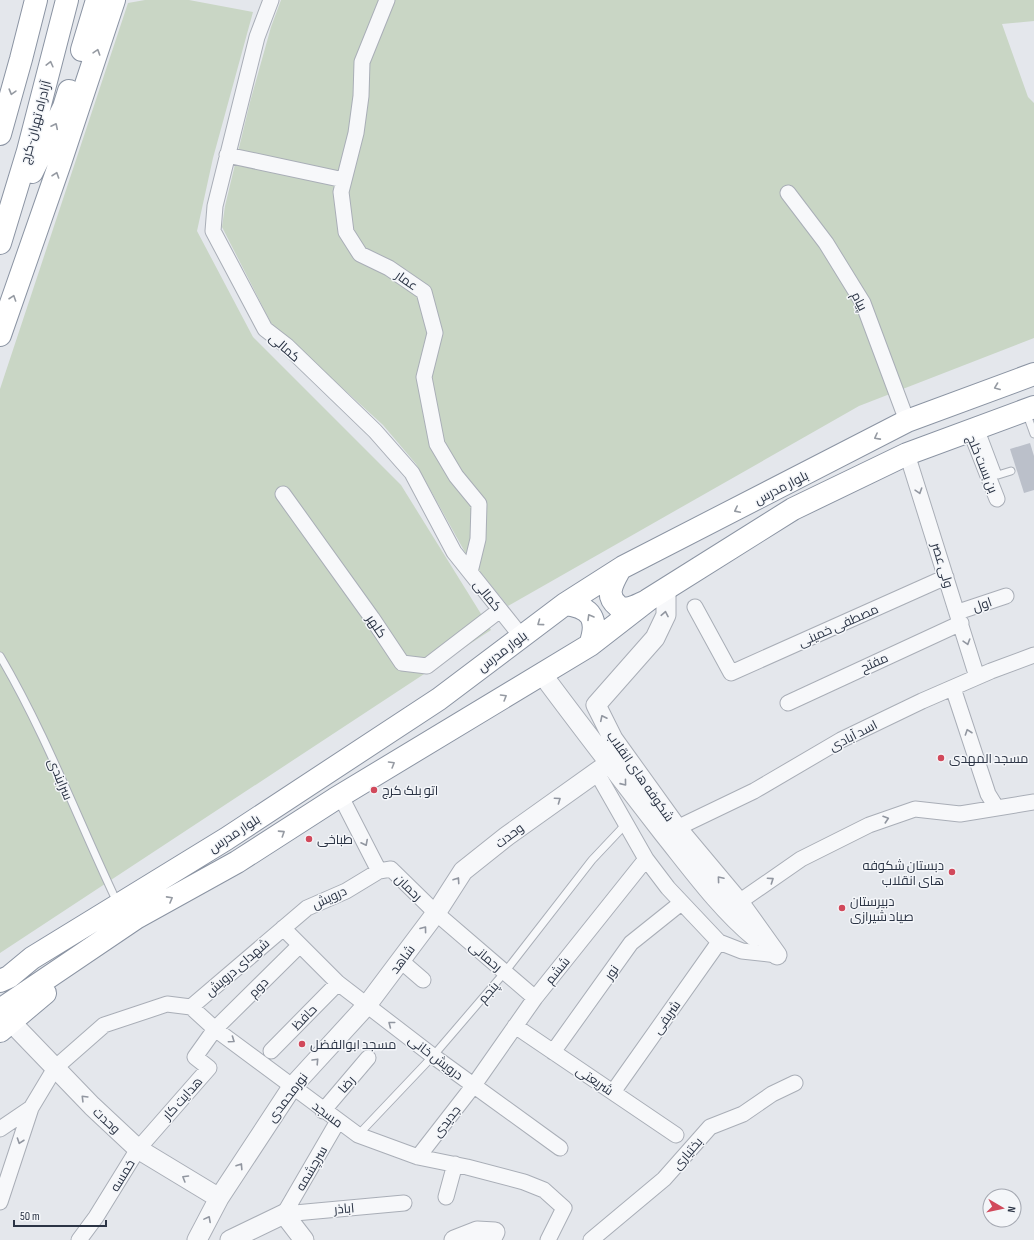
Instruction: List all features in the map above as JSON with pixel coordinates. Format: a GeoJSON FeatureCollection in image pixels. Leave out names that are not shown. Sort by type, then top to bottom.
{"type":"FeatureCollection","features":[{"type":"Feature","properties":{"kind":"highway"},"geometry":{"type":"LineString","coordinates":[[0,134],[22,59],[36,0]]}},
{"type":"Feature","properties":{"kind":"highway","name":"آزادراه تهران-کرج"},"geometry":{"type":"LineString","coordinates":[[3,233],[28,151],[67,0]]}},
{"type":"Feature","properties":{"kind":"highway"},"geometry":{"type":"LineString","coordinates":[[3,233],[64,107],[97,0]]}},
{"type":"Feature","properties":{"kind":"highway"},"geometry":{"type":"LineString","coordinates":[[0,335],[60,163],[114,0]]}},
{"type":"Feature","properties":{"kind":"highway","name":"بلوار مدرس"},"geometry":{"type":"LineString","coordinates":[[3,982],[32,958],[226,839],[439,699],[565,604],[620,569],[907,421],[1034,374]]}},
{"type":"Feature","properties":{"kind":"highway","name":"بلوار مدرس"},"geometry":{"type":"LineString","coordinates":[[3,1021],[136,918],[237,862],[340,795],[590,645],[648,600],[793,509],[907,454],[1029,408]]}},
{"type":"Feature","properties":{"kind":"highway"},"geometry":{"type":"LineString","coordinates":[[620,569],[612,582],[610,593],[613,602],[622,609],[630,608],[648,600]]}},
{"type":"Feature","properties":{"kind":"highway"},"geometry":{"type":"LineString","coordinates":[[565,604],[577,605],[586,609],[594,619],[594,634],[590,645]]}},
{"type":"Feature","properties":{"kind":"street","name":"کمالی"},"geometry":{"type":"LineString","coordinates":[[271,0],[257,37],[227,155],[215,206],[213,231],[265,329],[287,346],[375,431],[412,473],[454,552],[521,636]]}},
{"type":"Feature","properties":{"kind":"street","name":"عمار"},"geometry":{"type":"LineString","coordinates":[[387,0],[362,62],[361,96],[356,133],[341,192],[346,232],[360,254],[389,268],[424,292],[435,333],[424,377],[437,444],[456,476],[479,504],[478,539],[470,572]]}},
{"type":"Feature","properties":{"kind":"street"},"geometry":{"type":"LineString","coordinates":[[227,155],[344,180]]}},
{"type":"Feature","properties":{"kind":"street","name":"پیام"},"geometry":{"type":"LineString","coordinates":[[788,193],[826,243],[863,303],[907,421]]}},
{"type":"Feature","properties":{"kind":"street","name":"بن بست خلج"},"geometry":{"type":"LineString","coordinates":[[974,428],[997,499]]}},
{"type":"Feature","properties":{"kind":"street","name":"ولی عصر"},"geometry":{"type":"LineString","coordinates":[[907,454],[977,677]]}},
{"type":"Feature","properties":{"kind":"street","name":"کلهر"},"geometry":{"type":"LineString","coordinates":[[283,494],[372,618],[402,664],[427,666],[500,610]]}},
{"type":"Feature","properties":{"kind":"street","name":"مصطفی خمینی"},"geometry":{"type":"LineString","coordinates":[[695,607],[731,673],[946,578]]}},
{"type":"Feature","properties":{"kind":"street","name":"شکوفه های انقلاب"},"geometry":{"type":"LineString","coordinates":[[666,588],[666,615],[655,638],[596,705],[613,739],[677,828],[739,902],[777,955]]}},
{"type":"Feature","properties":{"kind":"street","name":"اول"},"geometry":{"type":"LineString","coordinates":[[959,618],[1006,596]]}},
{"type":"Feature","properties":{"kind":"street","name":"مفتح"},"geometry":{"type":"LineString","coordinates":[[788,703],[959,618]]}},
{"type":"Feature","properties":{"kind":"street","name":"اسد آبادی"},"geometry":{"type":"LineString","coordinates":[[677,828],[754,791],[841,740],[977,677],[1034,655]]}},
{"type":"Feature","properties":{"kind":"street","name":"شکوفه های انقلاب"},"geometry":{"type":"LineString","coordinates":[[542,674],[603,768],[735,919],[777,955]]}},
{"type":"Feature","properties":{"kind":"street"},"geometry":{"type":"LineString","coordinates":[[953,688],[988,794],[996,807]]}},
{"type":"Feature","properties":{"kind":"street","name":"شکوفه های انقلاب"},"geometry":{"type":"LineString","coordinates":[[603,768],[625,825],[646,859],[681,903],[719,942],[742,951],[777,955]]}},
{"type":"Feature","properties":{"kind":"street","name":"وحدت"},"geometry":{"type":"LineString","coordinates":[[436,914],[463,871],[507,836],[603,768]]}},
{"type":"Feature","properties":{"kind":"street"},"geometry":{"type":"LineString","coordinates":[[340,795],[379,871]]}},
{"type":"Feature","properties":{"kind":"street"},"geometry":{"type":"LineString","coordinates":[[739,902],[801,859],[869,825],[915,809],[960,814],[1034,802]]}},
{"type":"Feature","properties":{"kind":"street","name":"ششم"},"geometry":{"type":"LineString","coordinates":[[474,1086],[535,998],[646,859]]}},
{"type":"Feature","properties":{"kind":"street","name":"رحمان"},"geometry":{"type":"LineString","coordinates":[[379,871],[391,869],[436,914]]}},
{"type":"Feature","properties":{"kind":"street","name":"درویش"},"geometry":{"type":"LineString","coordinates":[[283,928],[307,908],[346,891],[379,871]]}},
{"type":"Feature","properties":{"kind":"street","name":"نور"},"geometry":{"type":"LineString","coordinates":[[553,1052],[631,943],[681,903]]}},
{"type":"Feature","properties":{"kind":"street","name":"شاهد"},"geometry":{"type":"LineString","coordinates":[[368,1005],[436,914]]}},
{"type":"Feature","properties":{"kind":"street","name":"رحمانی"},"geometry":{"type":"LineString","coordinates":[[436,914],[535,998]]}},
{"type":"Feature","properties":{"kind":"street","name":"درویش خانی"},"geometry":{"type":"LineString","coordinates":[[283,928],[338,983],[433,1056],[560,1148]]}},
{"type":"Feature","properties":{"kind":"street","name":"شهدای درویش"},"geometry":{"type":"LineString","coordinates":[[190,1007],[283,928]]}},
{"type":"Feature","properties":{"kind":"street","name":"شریفی"},"geometry":{"type":"LineString","coordinates":[[613,1092],[719,942]]}},
{"type":"Feature","properties":{"kind":"street","name":"دوم"},"geometry":{"type":"LineString","coordinates":[[215,1029],[300,945]]}},
{"type":"Feature","properties":{"kind":"street"},"geometry":{"type":"LineString","coordinates":[[401,961],[423,980]]}},
{"type":"Feature","properties":{"kind":"street","name":"حافظ"},"geometry":{"type":"LineString","coordinates":[[271,1051],[338,983]]}},
{"type":"Feature","properties":{"kind":"street"},"geometry":{"type":"LineString","coordinates":[[0,1202],[31,1108],[55,1068],[104,1026],[167,1004],[190,1007]]}},
{"type":"Feature","properties":{"kind":"street","name":"نورمحمدی"},"geometry":{"type":"LineString","coordinates":[[219,1198],[292,1087],[368,1005]]}},
{"type":"Feature","properties":{"kind":"street","name":"مسجد"},"geometry":{"type":"LineString","coordinates":[[190,1007],[215,1029],[358,1135],[418,1157],[455,1164],[524,1182],[544,1190],[564,1208],[548,1240]]}},
{"type":"Feature","properties":{"kind":"street","name":"وحدت"},"geometry":{"type":"LineString","coordinates":[[3,1021],[55,1068],[138,1149],[219,1198]]}},
{"type":"Feature","properties":{"kind":"street","name":"شریعتی"},"geometry":{"type":"LineString","coordinates":[[515,1026],[676,1135]]}},
{"type":"Feature","properties":{"kind":"street","name":"هدایت کار"},"geometry":{"type":"LineString","coordinates":[[138,1149],[209,1068],[195,1057],[215,1029]]}},
{"type":"Feature","properties":{"kind":"street","name":"رضا"},"geometry":{"type":"LineString","coordinates":[[323,1110],[368,1058]]}},
{"type":"Feature","properties":{"kind":"street","name":"بختیاری"},"geometry":{"type":"LineString","coordinates":[[591,1240],[664,1179],[710,1127],[743,1114],[772,1094],[795,1083]]}},
{"type":"Feature","properties":{"kind":"street","name":"جدیدی"},"geometry":{"type":"LineString","coordinates":[[418,1157],[474,1086]]}},
{"type":"Feature","properties":{"kind":"street"},"geometry":{"type":"LineString","coordinates":[[0,1130],[31,1108]]}},
{"type":"Feature","properties":{"kind":"street","name":"سرچشمه"},"geometry":{"type":"LineString","coordinates":[[284,1214],[338,1121]]}},
{"type":"Feature","properties":{"kind":"street","name":"خمسه"},"geometry":{"type":"LineString","coordinates":[[79,1240],[96,1217],[138,1149]]}},
{"type":"Feature","properties":{"kind":"street"},"geometry":{"type":"LineString","coordinates":[[446,1197],[455,1164]]}},
{"type":"Feature","properties":{"kind":"street"},"geometry":{"type":"LineString","coordinates":[[197,1240],[219,1198]]}},
{"type":"Feature","properties":{"kind":"street","name":"اباذر"},"geometry":{"type":"LineString","coordinates":[[284,1214],[404,1203]]}},
{"type":"Feature","properties":{"kind":"street"},"geometry":{"type":"LineString","coordinates":[[230,1240],[284,1214],[304,1240]]}},
{"type":"Feature","properties":{"kind":"street"},"geometry":{"type":"LineString","coordinates":[[454,1240],[477,1231],[495,1232],[491,1240]]}},
{"type":"Feature","properties":{"kind":"lane"},"geometry":{"type":"LineString","coordinates":[[1029,408],[1034,434]]}},
{"type":"Feature","properties":{"kind":"lane"},"geometry":{"type":"LineString","coordinates":[[974,428],[998,475],[1011,471]]}},
{"type":"Feature","properties":{"kind":"lane","name":"سرابندی"},"geometry":{"type":"LineString","coordinates":[[0,656],[16,683],[47,748],[85,836],[118,904]]}},
{"type":"Feature","properties":{"kind":"lane","name":"پنجم"},"geometry":{"type":"LineString","coordinates":[[358,1135],[433,1056],[505,972],[592,860],[625,825]]}},
{"type":"Feature","properties":{"kind":"green space"},"geometry":{"type":"Polygon","coordinates":[[[145,0],[189,0],[253,12],[213,158],[197,231],[253,337],[401,485],[491,630],[0,953],[0,389],[128,3],[145,0]]]}},
{"type":"Feature","properties":{"kind":"green space"},"geometry":{"type":"Polygon","coordinates":[[[281,0],[1034,0],[1034,21],[1002,24],[1028,97],[1034,103],[1034,338],[859,406],[508,606],[466,554],[416,464],[383,425],[271,323],[222,227],[225,206],[250,102],[271,27],[281,0]]]}},
{"type":"Feature","properties":{"kind":"building"},"geometry":{"type":"Polygon","coordinates":[[[1030,443],[1034,456],[1034,490],[1024,493],[1010,449],[1030,443]]]}},
{"type":"Feature","properties":{"kind":"place","name":"مسجد المهدی"},"geometry":{"type":"Point","coordinates":[941,758]}},
{"type":"Feature","properties":{"kind":"place","name":"اتو بلک کرج"},"geometry":{"type":"Point","coordinates":[374,790]}},
{"type":"Feature","properties":{"kind":"place","name":"طباخی"},"geometry":{"type":"Point","coordinates":[309,839]}},
{"type":"Feature","properties":{"kind":"place","name":"دبستان شکوفه های انقلاب"},"geometry":{"type":"Point","coordinates":[952,872]}},
{"type":"Feature","properties":{"kind":"place","name":"دبیرستان صیاد شیرازی"},"geometry":{"type":"Point","coordinates":[842,908]}},
{"type":"Feature","properties":{"kind":"place","name":"مسجد ابوالفضل"},"geometry":{"type":"Point","coordinates":[302,1044]}}]}
